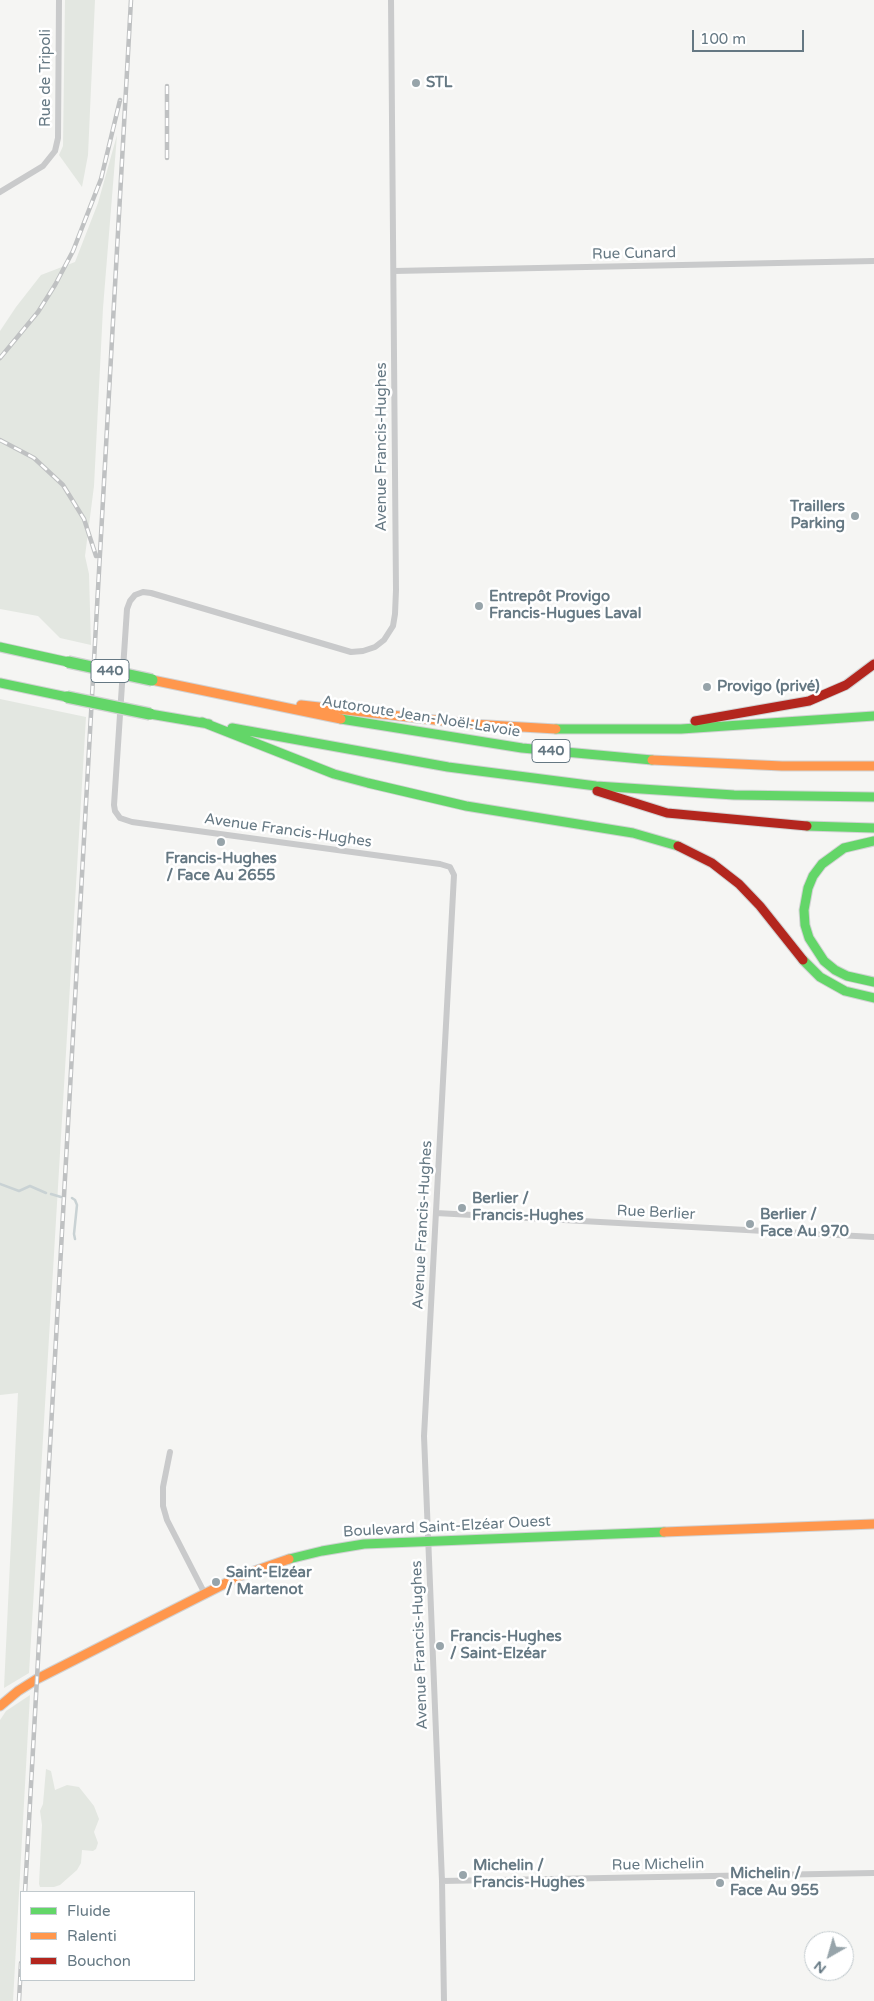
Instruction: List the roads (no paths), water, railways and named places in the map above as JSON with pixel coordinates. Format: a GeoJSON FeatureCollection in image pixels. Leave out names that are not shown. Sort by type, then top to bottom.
{"type":"FeatureCollection","features":[{"type":"Feature","properties":{"kind":"main road","name":"Autoroute Jean-Noël-Lavoie"},"geometry":{"type":"LineString","coordinates":[[0,647],[385,728],[485,743],[554,751],[712,764],[874,766]]}},
{"type":"Feature","properties":{"kind":"main road"},"geometry":{"type":"LineString","coordinates":[[636,730],[799,703],[837,689],[855,679],[874,664]]}},
{"type":"Feature","properties":{"kind":"main road","name":"440"},"geometry":{"type":"LineString","coordinates":[[0,683],[150,714],[422,763],[573,783],[715,794],[874,797]]}},
{"type":"Feature","properties":{"kind":"main road"},"geometry":{"type":"LineString","coordinates":[[232,697],[471,724],[548,729],[636,730],[699,728],[874,716]]}},
{"type":"Feature","properties":{"kind":"main road"},"geometry":{"type":"LineString","coordinates":[[202,722],[334,774],[374,785],[466,806],[632,832],[675,844],[705,858],[732,878],[754,900],[806,964],[820,977],[845,991],[874,998]]}},
{"type":"Feature","properties":{"kind":"main road"},"geometry":{"type":"LineString","coordinates":[[573,783],[667,813],[685,816],[768,825],[874,828]]}},
{"type":"Feature","properties":{"kind":"main road"},"geometry":{"type":"LineString","coordinates":[[874,841],[844,848],[822,864],[808,888],[804,910],[805,925],[809,938],[824,961],[847,976],[874,982]]}},
{"type":"Feature","properties":{"kind":"main road","name":"Boulevard Saint-Elzéar Ouest"},"geometry":{"type":"LineString","coordinates":[[0,1706],[16,1692],[33,1682],[204,1594],[252,1571],[305,1555],[364,1544],[874,1524]]}},
{"type":"Feature","properties":{"kind":"street","name":"Rue de Tripoli"},"geometry":{"type":"LineString","coordinates":[[0,192],[40,168],[53,155],[58,138],[59,0]]}},
{"type":"Feature","properties":{"kind":"street","name":"Avenue Francis-Hughes"},"geometry":{"type":"LineString","coordinates":[[391,0],[396,604],[394,622],[390,633],[375,647],[351,652],[152,593],[143,592],[135,595],[127,609],[114,805],[115,811],[120,818],[132,822],[447,865],[452,869],[454,875],[455,885],[424,1427],[442,1881],[444,2001]]}},
{"type":"Feature","properties":{"kind":"street","name":"Rue Cunard"},"geometry":{"type":"LineString","coordinates":[[394,271],[874,261]]}},
{"type":"Feature","properties":{"kind":"street","name":"Rue Berlier"},"geometry":{"type":"LineString","coordinates":[[436,1213],[874,1237]]}},
{"type":"Feature","properties":{"kind":"street"},"geometry":{"type":"LineString","coordinates":[[170,1452],[162,1492],[164,1511],[204,1594]]}},
{"type":"Feature","properties":{"kind":"street","name":"Rue Michelin"},"geometry":{"type":"LineString","coordinates":[[442,1881],[874,1873]]}},
{"type":"Feature","properties":{"kind":"waterway"},"geometry":{"type":"LineString","coordinates":[[0,1184],[19,1191],[30,1186],[46,1193]]}},
{"type":"Feature","properties":{"kind":"waterway"},"geometry":{"type":"LineString","coordinates":[[51,1194],[61,1197]]}},
{"type":"Feature","properties":{"kind":"waterway"},"geometry":{"type":"LineString","coordinates":[[72,1198],[77,1205],[75,1239]]}},
{"type":"Feature","properties":{"kind":"railway"},"geometry":{"type":"LineString","coordinates":[[25,1891],[131,0]]}},
{"type":"Feature","properties":{"kind":"railway"},"geometry":{"type":"LineString","coordinates":[[167,86],[167,158]]}},
{"type":"Feature","properties":{"kind":"railway"},"geometry":{"type":"LineString","coordinates":[[0,358],[38,312],[73,251],[101,179],[120,100]]}},
{"type":"Feature","properties":{"kind":"railway"},"geometry":{"type":"LineString","coordinates":[[0,440],[34,458],[63,485],[84,519],[96,556]]}},
{"type":"Feature","properties":{"kind":"railway"},"geometry":{"type":"LineString","coordinates":[[19,2001],[20,1981]]}},
{"type":"Feature","properties":{"kind":"place","name":"STL"},"geometry":{"type":"Point","coordinates":[416,83]}},
{"type":"Feature","properties":{"kind":"place","name":"Traillers Parking"},"geometry":{"type":"Point","coordinates":[855,516]}},
{"type":"Feature","properties":{"kind":"place","name":"Entrepôt Provigo Francis-Hugues Laval"},"geometry":{"type":"Point","coordinates":[479,606]}},
{"type":"Feature","properties":{"kind":"place","name":"Provigo (privé)"},"geometry":{"type":"Point","coordinates":[707,687]}},
{"type":"Feature","properties":{"kind":"place","name":"Francis-Hughes / Face Au 2655"},"geometry":{"type":"Point","coordinates":[221,842]}},
{"type":"Feature","properties":{"kind":"place","name":"Berlier / Francis-Hughes"},"geometry":{"type":"Point","coordinates":[462,1208]}},
{"type":"Feature","properties":{"kind":"place","name":"Berlier / Face Au 970"},"geometry":{"type":"Point","coordinates":[750,1224]}},
{"type":"Feature","properties":{"kind":"place","name":"Saint-Elzéar / Martenot"},"geometry":{"type":"Point","coordinates":[216,1582]}},
{"type":"Feature","properties":{"kind":"place","name":"Francis-Hughes / Saint-Elzéar"},"geometry":{"type":"Point","coordinates":[440,1646]}},
{"type":"Feature","properties":{"kind":"place","name":"Michelin / Francis-Hughes"},"geometry":{"type":"Point","coordinates":[463,1875]}},
{"type":"Feature","properties":{"kind":"place","name":"Michelin / Face Au 955"},"geometry":{"type":"Point","coordinates":[720,1883]}}]}
